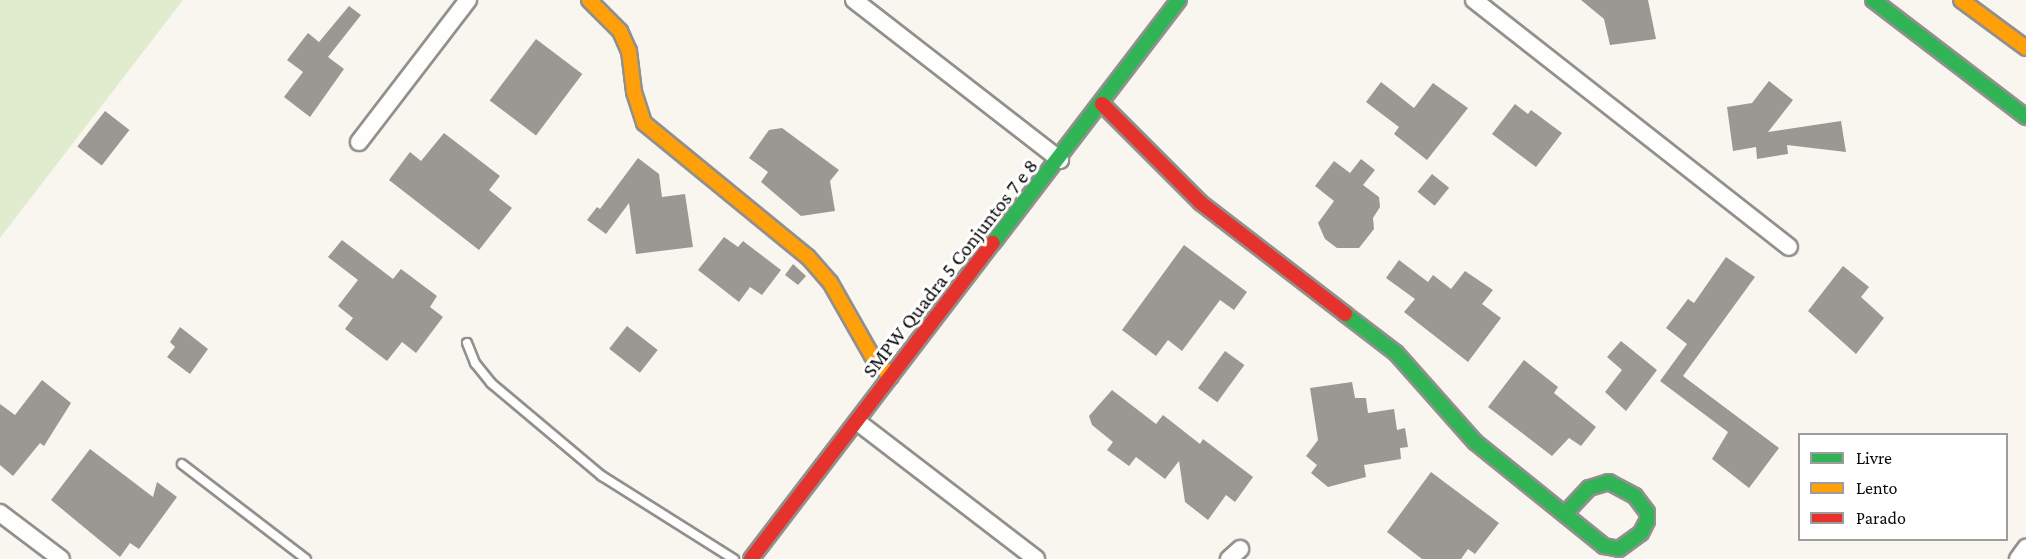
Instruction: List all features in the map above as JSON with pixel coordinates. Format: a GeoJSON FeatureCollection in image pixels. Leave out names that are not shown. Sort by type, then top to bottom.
{"type":"FeatureCollection","features":[{"type":"Feature","properties":{"kind":"street"},"geometry":{"type":"LineString","coordinates":[[360,142],[468,0]]}},
{"type":"Feature","properties":{"kind":"street"},"geometry":{"type":"LineString","coordinates":[[589,0],[602,10],[624,41],[638,111],[644,123],[808,257],[830,282],[872,356],[891,377]]}},
{"type":"Feature","properties":{"kind":"street"},"geometry":{"type":"LineString","coordinates":[[854,0],[1060,160]]}},
{"type":"Feature","properties":{"kind":"street","name":"SMPW Quadra 5 Conjuntos 7 e 8"},"geometry":{"type":"LineString","coordinates":[[751,559],[859,423],[891,377],[1060,160],[1179,0]]}},
{"type":"Feature","properties":{"kind":"street"},"geometry":{"type":"LineString","coordinates":[[1474,0],[1789,247]]}},
{"type":"Feature","properties":{"kind":"street"},"geometry":{"type":"LineString","coordinates":[[1873,0],[2026,117]]}},
{"type":"Feature","properties":{"kind":"street"},"geometry":{"type":"LineString","coordinates":[[1961,0],[2020,38],[2026,48]]}},
{"type":"Feature","properties":{"kind":"street"},"geometry":{"type":"LineString","coordinates":[[1102,104],[1201,203],[1396,354],[1475,442],[1565,514],[1612,549],[1630,542],[1647,521],[1647,512],[1635,496],[1609,482],[1589,488],[1565,514]]}},
{"type":"Feature","properties":{"kind":"street"},"geometry":{"type":"LineString","coordinates":[[859,423],[1036,559]]}},
{"type":"Feature","properties":{"kind":"street"},"geometry":{"type":"LineString","coordinates":[[0,513],[61,559]]}},
{"type":"Feature","properties":{"kind":"street"},"geometry":{"type":"LineString","coordinates":[[2018,559],[2026,548]]}},
{"type":"Feature","properties":{"kind":"lane"},"geometry":{"type":"LineString","coordinates":[[467,343],[475,363],[498,390],[602,476],[734,559]]}},
{"type":"Feature","properties":{"kind":"lane"},"geometry":{"type":"LineString","coordinates":[[182,464],[306,559]]}},
{"type":"Feature","properties":{"kind":"green space"},"geometry":{"type":"Polygon","coordinates":[[[0,0],[183,0],[0,238],[0,0]]]}},
{"type":"Feature","properties":{"kind":"building"},"geometry":{"type":"Polygon","coordinates":[[[1581,0],[1648,0],[1656,39],[1610,45],[1604,19],[1581,0]]]}},
{"type":"Feature","properties":{"kind":"building"},"geometry":{"type":"Polygon","coordinates":[[[349,6],[361,15],[328,57],[344,69],[310,117],[284,97],[303,72],[287,60],[308,33],[319,42],[349,6]]]}},
{"type":"Feature","properties":{"kind":"building"},"geometry":{"type":"Polygon","coordinates":[[[536,39],[582,74],[536,135],[490,100],[536,39]]]}},
{"type":"Feature","properties":{"kind":"building"},"geometry":{"type":"Polygon","coordinates":[[[1769,81],[1793,100],[1768,132],[1841,121],[1846,152],[1787,145],[1788,154],[1757,159],[1756,147],[1733,151],[1727,107],[1752,103],[1769,81]]]}},
{"type":"Feature","properties":{"kind":"building"},"geometry":{"type":"Polygon","coordinates":[[[1381,82],[1414,108],[1433,83],[1468,108],[1427,160],[1394,134],[1399,127],[1366,102],[1381,82]]]}},
{"type":"Feature","properties":{"kind":"building"},"geometry":{"type":"Polygon","coordinates":[[[1515,104],[1528,114],[1531,110],[1562,133],[1536,167],[1492,134],[1515,104]]]}},
{"type":"Feature","properties":{"kind":"building"},"geometry":{"type":"Polygon","coordinates":[[[105,111],[129,130],[102,166],[77,146],[105,111]]]}},
{"type":"Feature","properties":{"kind":"building"},"geometry":{"type":"Polygon","coordinates":[[[782,128],[839,170],[830,181],[835,211],[801,216],[761,182],[768,172],[749,158],[769,130],[782,128]]]}},
{"type":"Feature","properties":{"kind":"building"},"geometry":{"type":"Polygon","coordinates":[[[444,133],[500,176],[489,190],[512,208],[479,250],[389,180],[410,152],[421,161],[444,133]]]}},
{"type":"Feature","properties":{"kind":"building"},"geometry":{"type":"Polygon","coordinates":[[[638,158],[659,174],[662,197],[685,194],[693,247],[636,254],[629,203],[606,234],[587,220],[597,207],[600,209],[638,158]]]}},
{"type":"Feature","properties":{"kind":"building"},"geometry":{"type":"Polygon","coordinates":[[[1361,159],[1375,170],[1363,185],[1379,197],[1380,207],[1373,218],[1374,229],[1359,248],[1337,248],[1325,239],[1318,223],[1334,201],[1315,186],[1334,161],[1350,173],[1361,159]]]}},
{"type":"Feature","properties":{"kind":"building"},"geometry":{"type":"Polygon","coordinates":[[[1432,174],[1449,188],[1435,206],[1418,192],[1432,174]]]}},
{"type":"Feature","properties":{"kind":"building"},"geometry":{"type":"Polygon","coordinates":[[[724,237],[738,247],[743,241],[781,270],[762,295],[750,287],[739,302],[698,270],[724,237]]]}},
{"type":"Feature","properties":{"kind":"building"},"geometry":{"type":"Polygon","coordinates":[[[342,240],[393,279],[401,269],[437,296],[430,307],[443,317],[416,353],[402,342],[387,361],[345,329],[353,318],[338,306],[358,280],[328,257],[342,240]]]}},
{"type":"Feature","properties":{"kind":"building"},"geometry":{"type":"Polygon","coordinates":[[[1184,245],[1247,292],[1234,310],[1220,300],[1182,351],[1168,340],[1156,356],[1122,330],[1184,245]]]}},
{"type":"Feature","properties":{"kind":"building"},"geometry":{"type":"Polygon","coordinates":[[[1726,257],[1755,277],[1683,376],[1779,448],[1749,488],[1712,459],[1728,432],[1660,381],[1687,344],[1666,328],[1688,299],[1694,303],[1726,257]]]}},
{"type":"Feature","properties":{"kind":"building"},"geometry":{"type":"Polygon","coordinates":[[[1399,260],[1428,282],[1433,275],[1451,289],[1465,271],[1493,290],[1482,304],[1501,318],[1468,362],[1404,312],[1415,299],[1386,278],[1399,260]]]}},
{"type":"Feature","properties":{"kind":"building"},"geometry":{"type":"Polygon","coordinates":[[[793,264],[806,276],[798,285],[785,275],[793,264]]]}},
{"type":"Feature","properties":{"kind":"building"},"geometry":{"type":"Polygon","coordinates":[[[1843,266],[1869,287],[1861,297],[1884,318],[1856,354],[1808,311],[1843,266]]]}},
{"type":"Feature","properties":{"kind":"building"},"geometry":{"type":"Polygon","coordinates":[[[627,326],[658,350],[640,373],[609,349],[627,326]]]}},
{"type":"Feature","properties":{"kind":"building"},"geometry":{"type":"Polygon","coordinates":[[[180,327],[208,349],[190,374],[167,357],[175,347],[170,342],[180,327]]]}},
{"type":"Feature","properties":{"kind":"building"},"geometry":{"type":"Polygon","coordinates":[[[1621,341],[1657,370],[1626,411],[1605,392],[1622,370],[1607,357],[1621,341]]]}},
{"type":"Feature","properties":{"kind":"building"},"geometry":{"type":"Polygon","coordinates":[[[1225,351],[1244,365],[1217,402],[1198,388],[1225,351]]]}},
{"type":"Feature","properties":{"kind":"building"},"geometry":{"type":"Polygon","coordinates":[[[1524,360],[1558,387],[1554,393],[1596,427],[1581,446],[1569,438],[1552,456],[1488,407],[1524,360]]]}},
{"type":"Feature","properties":{"kind":"building"},"geometry":{"type":"Polygon","coordinates":[[[42,380],[71,403],[44,446],[40,443],[13,476],[0,465],[0,404],[15,415],[42,380]]]}},
{"type":"Feature","properties":{"kind":"building"},"geometry":{"type":"Polygon","coordinates":[[[1352,382],[1355,398],[1366,398],[1368,413],[1394,409],[1397,430],[1405,428],[1408,447],[1400,448],[1401,459],[1364,465],[1366,477],[1328,487],[1311,473],[1317,465],[1306,456],[1318,440],[1310,388],[1352,382]]]}},
{"type":"Feature","properties":{"kind":"building"},"geometry":{"type":"Polygon","coordinates":[[[1112,390],[1156,424],[1163,415],[1200,444],[1203,439],[1253,477],[1235,502],[1226,495],[1208,520],[1185,502],[1179,461],[1165,479],[1136,457],[1129,466],[1107,450],[1113,442],[1092,425],[1089,416],[1112,390]]]}},
{"type":"Feature","properties":{"kind":"building"},"geometry":{"type":"Polygon","coordinates":[[[90,449],[153,497],[157,482],[177,497],[139,549],[130,543],[120,557],[51,500],[90,449]]]}},
{"type":"Feature","properties":{"kind":"building"},"geometry":{"type":"Polygon","coordinates":[[[1431,472],[1499,523],[1475,554],[1468,549],[1461,559],[1422,559],[1387,532],[1431,472]]]}},
{"type":"Feature","properties":{"kind":"traffic: fast"},"geometry":{"type":"LineString","coordinates":[[993,243],[1179,0]]}},
{"type":"Feature","properties":{"kind":"traffic: fast"},"geometry":{"type":"LineString","coordinates":[[1873,0],[2026,117]]}},
{"type":"Feature","properties":{"kind":"traffic: fast"},"geometry":{"type":"LineString","coordinates":[[1345,314],[1396,353],[1475,442],[1604,546],[1619,549],[1641,533],[1647,521],[1647,512],[1635,496],[1609,482],[1589,488],[1565,514]]}},
{"type":"Feature","properties":{"kind":"traffic: slow"},"geometry":{"type":"LineString","coordinates":[[589,0],[620,31],[629,51],[634,92],[644,123],[808,257],[830,282],[872,356],[891,377]]}},
{"type":"Feature","properties":{"kind":"traffic: slow"},"geometry":{"type":"LineString","coordinates":[[1961,0],[2026,48]]}},
{"type":"Feature","properties":{"kind":"traffic: jam"},"geometry":{"type":"LineString","coordinates":[[1102,104],[1201,203],[1345,314]]}},
{"type":"Feature","properties":{"kind":"traffic: jam"},"geometry":{"type":"LineString","coordinates":[[751,559],[993,243]]}}]}
